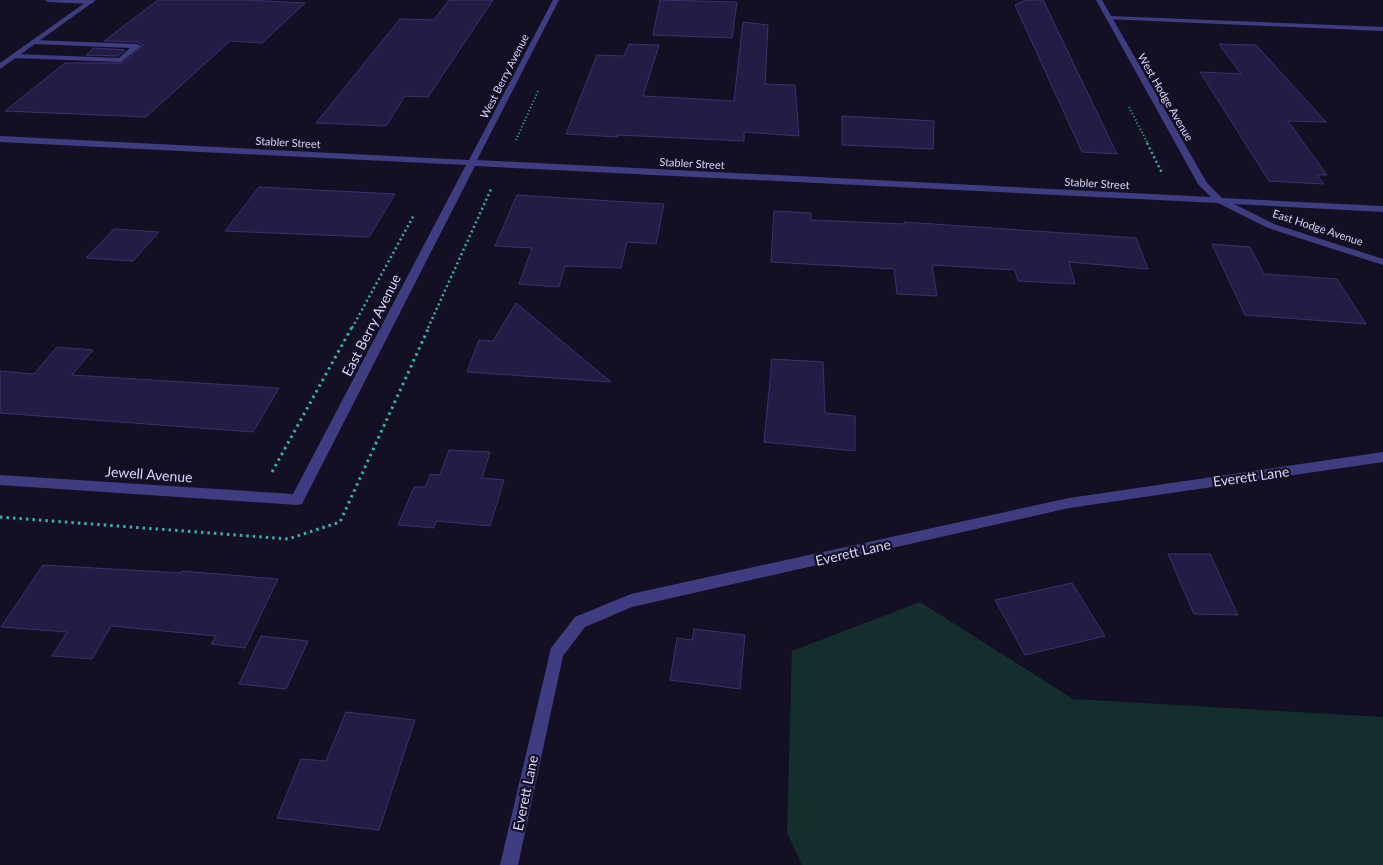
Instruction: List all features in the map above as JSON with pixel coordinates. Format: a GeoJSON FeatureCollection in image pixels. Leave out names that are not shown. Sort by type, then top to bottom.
{"type":"FeatureCollection","features":[{"type":"Feature","properties":{"kind":"street"},"geometry":{"type":"LineString","coordinates":[[48,0],[92,1]]}},
{"type":"Feature","properties":{"kind":"street","name":"West Berry Avenue"},"geometry":{"type":"LineString","coordinates":[[472,163],[556,0]]}},
{"type":"Feature","properties":{"kind":"street","name":"West Hodge Avenue"},"geometry":{"type":"LineString","coordinates":[[1099,0],[1203,184],[1220,201]]}},
{"type":"Feature","properties":{"kind":"street"},"geometry":{"type":"LineString","coordinates":[[0,67],[92,1]]}},
{"type":"Feature","properties":{"kind":"street"},"geometry":{"type":"LineString","coordinates":[[1109,18],[1383,29]]}},
{"type":"Feature","properties":{"kind":"street"},"geometry":{"type":"LineString","coordinates":[[16,56],[121,60],[137,46],[35,42]]}},
{"type":"Feature","properties":{"kind":"street","name":"Stabler Street"},"geometry":{"type":"LineString","coordinates":[[0,139],[1383,209]]}},
{"type":"Feature","properties":{"kind":"street","name":"East Berry Avenue"},"geometry":{"type":"LineString","coordinates":[[297,500],[472,163]]}},
{"type":"Feature","properties":{"kind":"street","name":"East Hodge Avenue"},"geometry":{"type":"LineString","coordinates":[[1220,201],[1271,226],[1383,262]]}},
{"type":"Feature","properties":{"kind":"street","name":"Everett Lane"},"geometry":{"type":"LineString","coordinates":[[509,865],[556,653],[580,622],[631,601],[1070,503],[1383,457]]}},
{"type":"Feature","properties":{"kind":"street","name":"Jewell Avenue"},"geometry":{"type":"LineString","coordinates":[[0,480],[297,500]]}},
{"type":"Feature","properties":{"kind":"path"},"geometry":{"type":"LineString","coordinates":[[262,472],[272,472],[416,210]]}},
{"type":"Feature","properties":{"kind":"green space"},"geometry":{"type":"Polygon","coordinates":[[[920,602],[1073,699],[1383,717],[1383,865],[802,865],[787,833],[792,651],[920,602]]]}},
{"type":"Feature","properties":{"kind":"building"},"geometry":{"type":"Polygon","coordinates":[[[158,0],[248,0],[305,3],[262,43],[230,41],[146,117],[5,111],[65,63],[122,63],[143,45],[137,42],[104,41],[158,0]]]}},
{"type":"Feature","properties":{"kind":"building"},"geometry":{"type":"Polygon","coordinates":[[[449,0],[493,0],[428,97],[405,96],[386,126],[316,123],[400,19],[434,20],[449,0]]]}},
{"type":"Feature","properties":{"kind":"building"},"geometry":{"type":"Polygon","coordinates":[[[660,0],[737,2],[732,38],[653,35],[660,0]]]}},
{"type":"Feature","properties":{"kind":"building"},"geometry":{"type":"Polygon","coordinates":[[[1026,0],[1043,0],[1117,154],[1082,152],[1015,5],[1026,0]]]}},
{"type":"Feature","properties":{"kind":"building"},"geometry":{"type":"Polygon","coordinates":[[[743,22],[768,25],[765,84],[795,85],[799,136],[744,132],[744,141],[566,134],[597,55],[624,56],[629,44],[659,45],[643,96],[734,101],[743,22]]]}},
{"type":"Feature","properties":{"kind":"building"},"geometry":{"type":"Polygon","coordinates":[[[1219,44],[1256,45],[1326,122],[1288,121],[1327,175],[1317,175],[1324,184],[1269,181],[1200,72],[1241,74],[1219,44]]]}},
{"type":"Feature","properties":{"kind":"building"},"geometry":{"type":"Polygon","coordinates":[[[94,48],[125,50],[118,56],[86,55],[94,48]]]}},
{"type":"Feature","properties":{"kind":"building"},"geometry":{"type":"Polygon","coordinates":[[[842,116],[934,121],[933,149],[842,145],[842,116]]]}},
{"type":"Feature","properties":{"kind":"building"},"geometry":{"type":"Polygon","coordinates":[[[259,187],[395,194],[369,237],[225,231],[259,187]]]}},
{"type":"Feature","properties":{"kind":"building"},"geometry":{"type":"Polygon","coordinates":[[[517,195],[664,204],[656,244],[627,242],[621,268],[565,266],[559,287],[519,284],[532,248],[495,246],[517,195]]]}},
{"type":"Feature","properties":{"kind":"building"},"geometry":{"type":"Polygon","coordinates":[[[774,211],[811,213],[811,220],[905,224],[904,222],[1136,238],[1148,269],[1069,262],[1075,284],[1018,281],[1015,270],[932,265],[937,296],[897,294],[894,269],[771,262],[774,211]]]}},
{"type":"Feature","properties":{"kind":"building"},"geometry":{"type":"Polygon","coordinates":[[[114,229],[159,232],[133,261],[86,258],[114,229]]]}},
{"type":"Feature","properties":{"kind":"building"},"geometry":{"type":"Polygon","coordinates":[[[1212,244],[1250,247],[1264,274],[1337,279],[1366,324],[1245,315],[1212,244]]]}},
{"type":"Feature","properties":{"kind":"building"},"geometry":{"type":"Polygon","coordinates":[[[516,303],[611,382],[467,372],[479,340],[493,341],[516,303]]]}},
{"type":"Feature","properties":{"kind":"building"},"geometry":{"type":"Polygon","coordinates":[[[57,347],[93,350],[72,375],[279,388],[253,432],[0,413],[0,371],[34,374],[57,347]]]}},
{"type":"Feature","properties":{"kind":"building"},"geometry":{"type":"Polygon","coordinates":[[[772,359],[823,362],[825,413],[855,416],[855,451],[764,442],[772,359]]]}},
{"type":"Feature","properties":{"kind":"building"},"geometry":{"type":"Polygon","coordinates":[[[449,450],[490,452],[482,478],[504,480],[490,526],[436,521],[434,528],[398,525],[414,487],[425,487],[431,474],[440,475],[449,450]]]}},
{"type":"Feature","properties":{"kind":"building"},"geometry":{"type":"Polygon","coordinates":[[[1168,554],[1210,554],[1238,615],[1194,614],[1168,554]]]}},
{"type":"Feature","properties":{"kind":"building"},"geometry":{"type":"Polygon","coordinates":[[[43,565],[181,573],[182,571],[278,579],[245,648],[211,644],[216,636],[111,626],[92,659],[52,656],[67,632],[1,627],[43,565]]]}},
{"type":"Feature","properties":{"kind":"building"},"geometry":{"type":"Polygon","coordinates":[[[1072,583],[1105,636],[1025,655],[995,600],[1072,583]]]}},
{"type":"Feature","properties":{"kind":"building"},"geometry":{"type":"Polygon","coordinates":[[[694,629],[745,635],[740,689],[670,680],[677,638],[692,640],[694,629]]]}},
{"type":"Feature","properties":{"kind":"building"},"geometry":{"type":"Polygon","coordinates":[[[261,636],[308,641],[286,689],[239,684],[261,636]]]}},
{"type":"Feature","properties":{"kind":"building"},"geometry":{"type":"Polygon","coordinates":[[[346,712],[415,720],[379,830],[277,818],[301,759],[326,761],[346,712]]]}}]}
